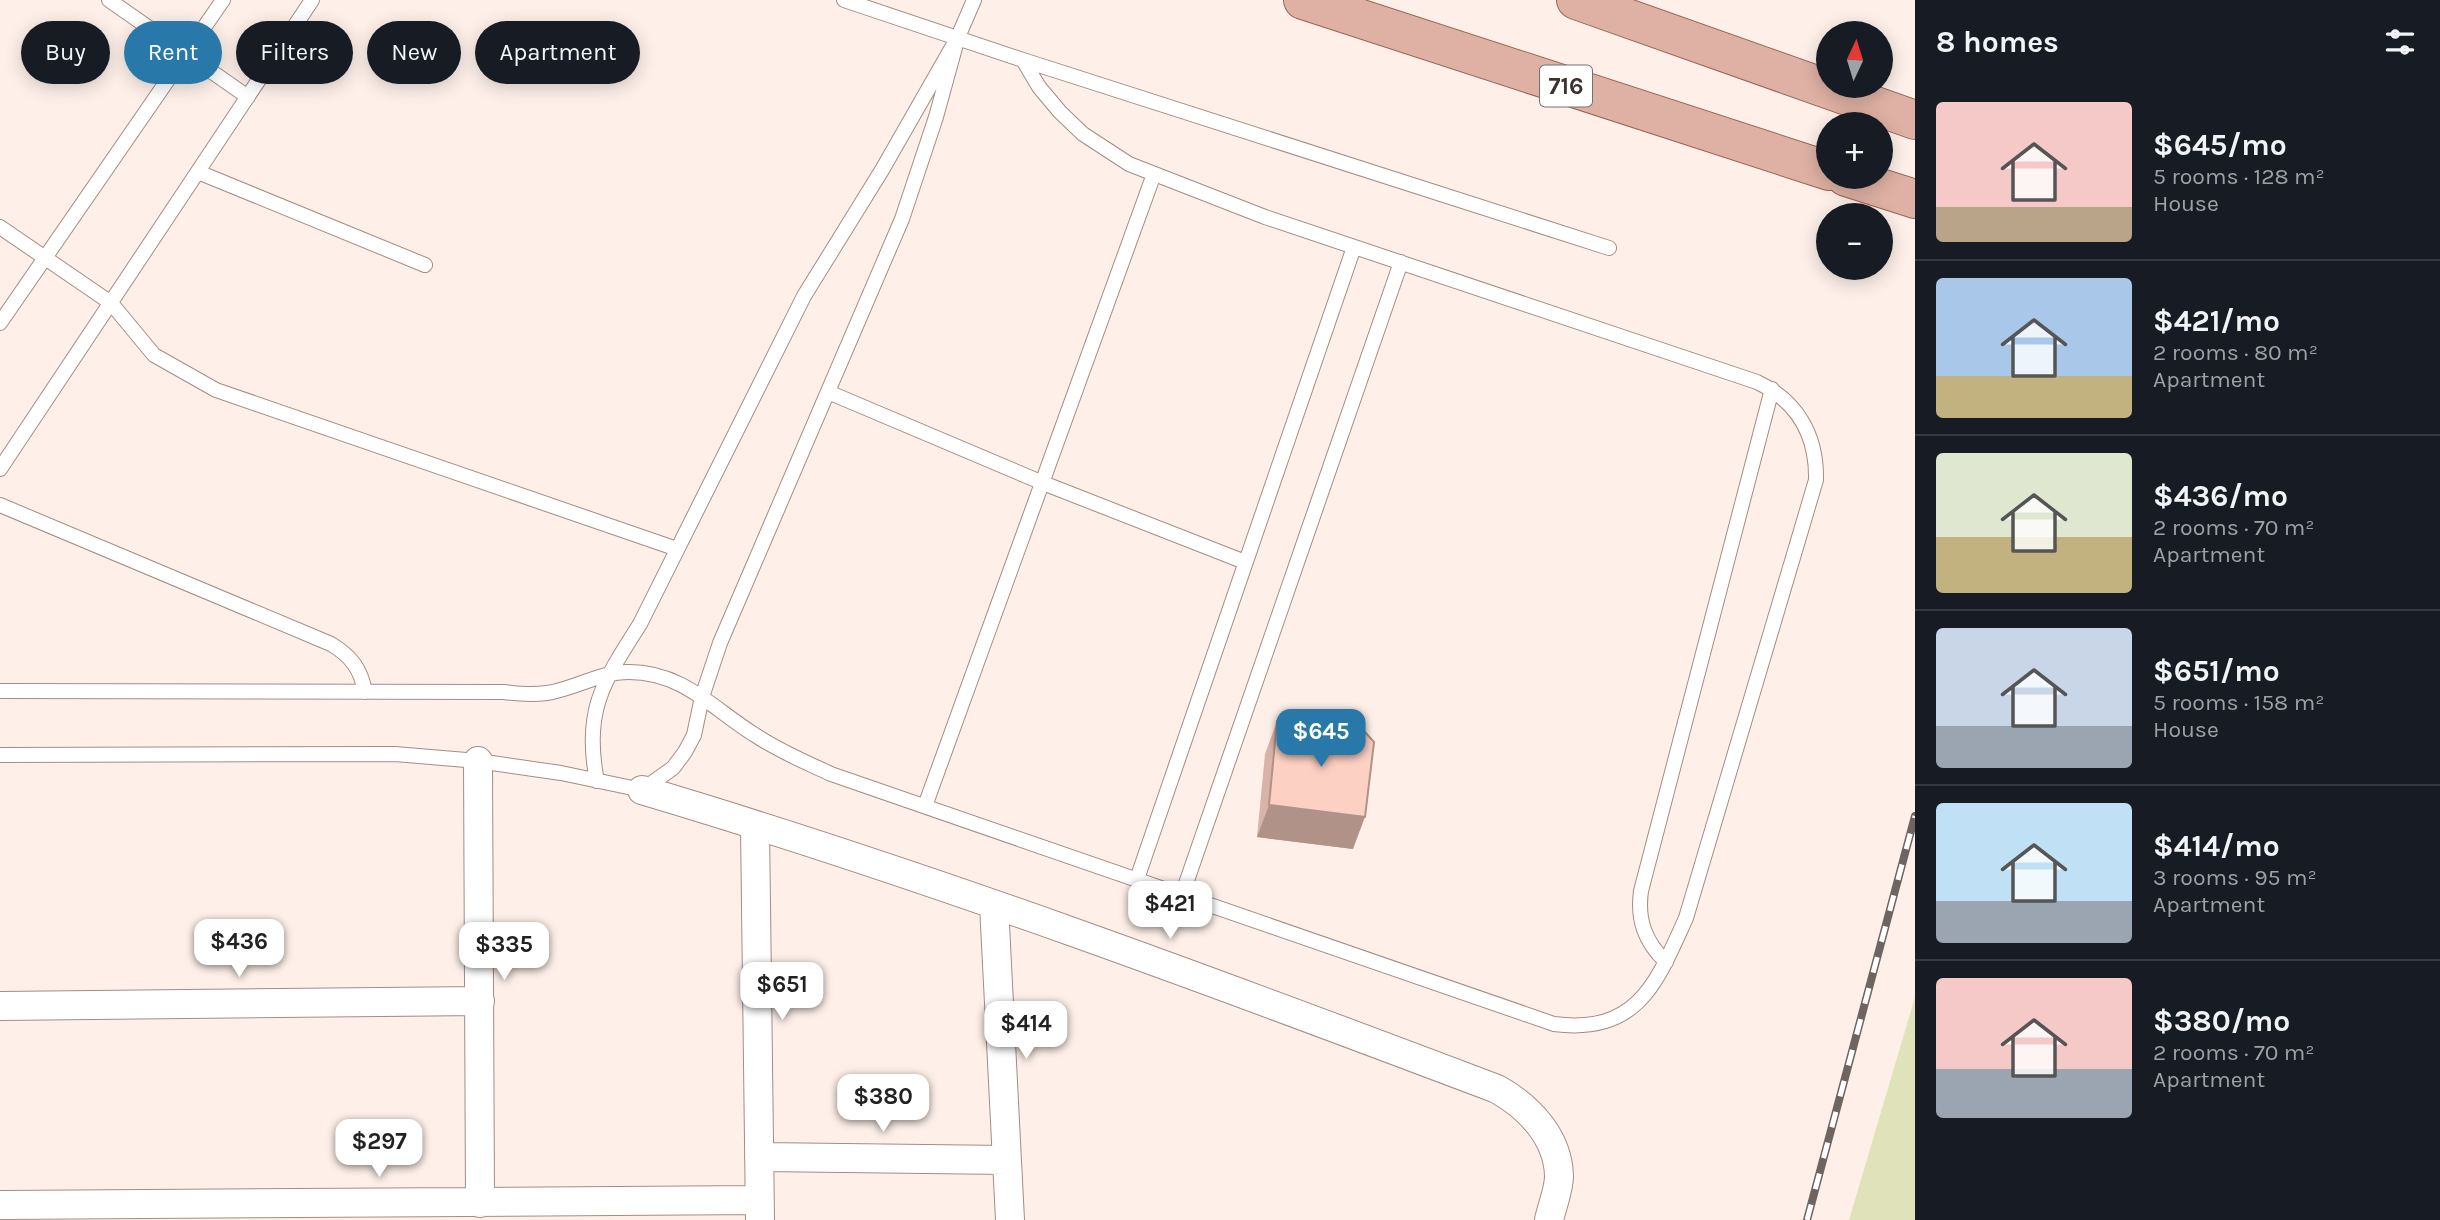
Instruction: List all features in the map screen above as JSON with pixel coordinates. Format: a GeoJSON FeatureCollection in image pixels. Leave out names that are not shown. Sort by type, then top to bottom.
{"type":"FeatureCollection","features":[{"type":"Feature","properties":{"kind":"main road","name":"716"},"geometry":{"type":"LineString","coordinates":[[1303,0],[1816,167]]}},
{"type":"Feature","properties":{"kind":"main road"},"geometry":{"type":"LineString","coordinates":[[1576,0],[1915,120]]}},
{"type":"Feature","properties":{"kind":"main road"},"geometry":{"type":"LineString","coordinates":[[1884,189],[1915,199]]}},
{"type":"Feature","properties":{"kind":"street"},"geometry":{"type":"LineString","coordinates":[[478,761],[480,1203]]}},
{"type":"Feature","properties":{"kind":"street"},"geometry":{"type":"LineString","coordinates":[[642,790],[994,905],[1497,1089],[1528,1110],[1550,1141],[1559,1177],[1549,1220]]}},
{"type":"Feature","properties":{"kind":"street"},"geometry":{"type":"LineString","coordinates":[[0,1205],[75,1212],[480,1203],[760,1210],[755,826]]}},
{"type":"Feature","properties":{"kind":"street"},"geometry":{"type":"LineString","coordinates":[[994,905],[1010,1220]]}},
{"type":"Feature","properties":{"kind":"street"},"geometry":{"type":"LineString","coordinates":[[0,1006],[480,1001]]}},
{"type":"Feature","properties":{"kind":"street"},"geometry":{"type":"LineString","coordinates":[[759,1157],[1007,1160]]}},
{"type":"Feature","properties":{"kind":"lane"},"geometry":{"type":"LineString","coordinates":[[109,0],[139,21]]}},
{"type":"Feature","properties":{"kind":"lane"},"geometry":{"type":"LineString","coordinates":[[209,21],[223,0]]}},
{"type":"Feature","properties":{"kind":"lane"},"geometry":{"type":"LineString","coordinates":[[0,469],[313,0]]}},
{"type":"Feature","properties":{"kind":"lane"},"geometry":{"type":"LineString","coordinates":[[844,0],[1609,248]]}},
{"type":"Feature","properties":{"kind":"lane"},"geometry":{"type":"LineString","coordinates":[[597,781],[591,737],[599,694],[608,673],[640,624],[804,296],[958,37],[974,0]]}},
{"type":"Feature","properties":{"kind":"lane"},"geometry":{"type":"LineString","coordinates":[[0,755],[396,754],[478,761],[642,790],[673,768],[694,735],[702,697],[720,643],[902,219],[928,142],[958,37]]}},
{"type":"Feature","properties":{"kind":"lane"},"geometry":{"type":"LineString","coordinates":[[0,691],[547,693],[608,673],[640,673],[671,679],[686,685],[755,736],[831,774],[1563,1025],[1589,1025],[1622,1014],[1649,992],[1686,918],[1816,480],[1816,461],[1805,425],[1796,411],[1772,389],[1757,382],[1265,217],[1129,164],[1083,134],[1060,112],[1023,60]]}},
{"type":"Feature","properties":{"kind":"lane"},"geometry":{"type":"LineString","coordinates":[[222,79],[248,97]]}},
{"type":"Feature","properties":{"kind":"lane"},"geometry":{"type":"LineString","coordinates":[[0,323],[165,84]]}},
{"type":"Feature","properties":{"kind":"lane"},"geometry":{"type":"LineString","coordinates":[[198,172],[425,265]]}},
{"type":"Feature","properties":{"kind":"lane"},"geometry":{"type":"LineString","coordinates":[[925,806],[1154,174]]}},
{"type":"Feature","properties":{"kind":"lane"},"geometry":{"type":"LineString","coordinates":[[0,227],[111,303],[154,355],[216,390],[677,549]]}},
{"type":"Feature","properties":{"kind":"lane"},"geometry":{"type":"LineString","coordinates":[[1137,879],[1354,247]]}},
{"type":"Feature","properties":{"kind":"lane"},"geometry":{"type":"LineString","coordinates":[[1182,895],[1401,262]]}},
{"type":"Feature","properties":{"kind":"lane"},"geometry":{"type":"LineString","coordinates":[[1666,962],[1647,941],[1642,928],[1639,904],[1641,891],[1772,389]]}},
{"type":"Feature","properties":{"kind":"lane"},"geometry":{"type":"LineString","coordinates":[[828,392],[1042,482],[1245,562]]}},
{"type":"Feature","properties":{"kind":"lane"},"geometry":{"type":"LineString","coordinates":[[0,505],[331,644],[354,662],[360,671],[365,692]]}},
{"type":"Feature","properties":{"kind":"green space"},"geometry":{"type":"Polygon","coordinates":[[[1915,997],[1915,1220],[1849,1220],[1915,997]]]}},
{"type":"Feature","properties":{"kind":"building"},"geometry":{"type":"Polygon","coordinates":[[[1277,721],[1365,732],[1374,742],[1365,817],[1269,805],[1277,721]]]}},
{"type":"Feature","properties":{"kind":"railway"},"geometry":{"type":"LineString","coordinates":[[1807,1220],[1915,816]]}}]}
